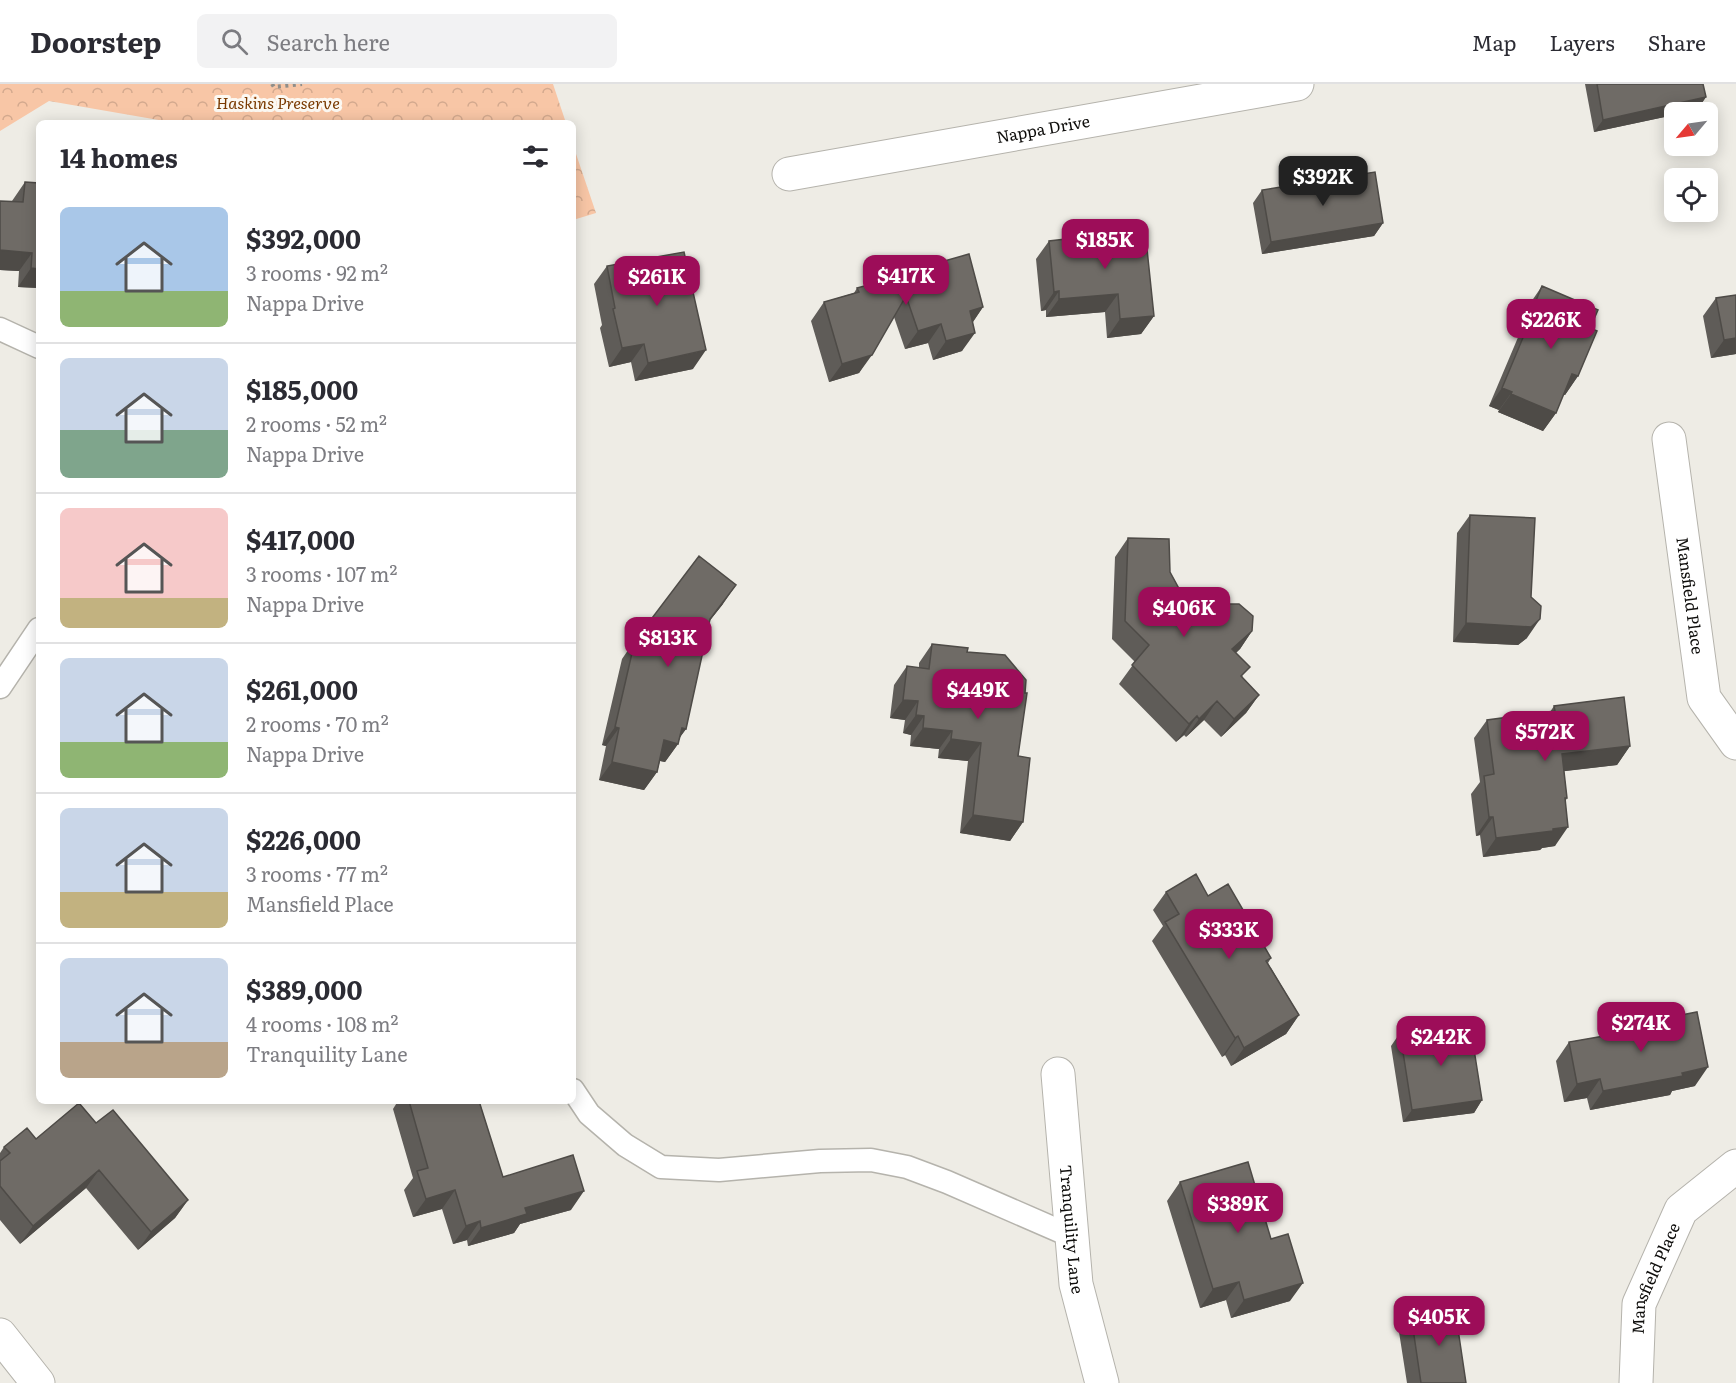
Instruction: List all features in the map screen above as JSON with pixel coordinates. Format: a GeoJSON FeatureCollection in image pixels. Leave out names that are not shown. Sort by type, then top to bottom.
{"type":"FeatureCollection","features":[{"type":"Feature","properties":{"kind":"street","name":"Nappa Drive"},"geometry":{"type":"LineString","coordinates":[[789,174],[1297,84]]}},
{"type":"Feature","properties":{"kind":"street","name":"Mansfield Place"},"geometry":{"type":"LineString","coordinates":[[1669,439],[1704,698],[1736,743]]}},
{"type":"Feature","properties":{"kind":"street","name":"Tranquility Lane"},"geometry":{"type":"LineString","coordinates":[[1058,1074],[1076,1284],[1102,1383]]}},
{"type":"Feature","properties":{"kind":"street","name":"Mansfield Place"},"geometry":{"type":"LineString","coordinates":[[1636,1383],[1639,1304],[1681,1210],[1736,1166]]}},
{"type":"Feature","properties":{"kind":"street"},"geometry":{"type":"LineString","coordinates":[[0,1335],[38,1383]]}},
{"type":"Feature","properties":{"kind":"lane"},"geometry":{"type":"LineString","coordinates":[[0,329],[36,346]]}},
{"type":"Feature","properties":{"kind":"lane"},"geometry":{"type":"LineString","coordinates":[[0,687],[36,633]]}},
{"type":"Feature","properties":{"kind":"lane"},"geometry":{"type":"LineString","coordinates":[[576,1094],[589,1114],[625,1145],[661,1167],[719,1170],[820,1161],[871,1160],[907,1167],[947,1182],[1071,1236]]}},
{"type":"Feature","properties":{"kind":"path"},"geometry":{"type":"LineString","coordinates":[[272,84],[274,87],[302,84]]}},
{"type":"Feature","properties":{"kind":"green space","name":"Haskins Preserve"},"geometry":{"type":"Polygon","coordinates":[[[0,84],[553,84],[565,120],[159,120],[49,101],[0,131],[0,84]]]}},
{"type":"Feature","properties":{"kind":"green space"},"geometry":{"type":"Polygon","coordinates":[[[576,154],[596,213],[576,219],[576,154]]]}},
{"type":"Feature","properties":{"kind":"building"},"geometry":{"type":"Polygon","coordinates":[[[1597,84],[1703,84],[1706,97],[1684,102],[1664,102],[1664,106],[1603,120],[1597,84]]]}},
{"type":"Feature","properties":{"kind":"building"},"geometry":{"type":"Polygon","coordinates":[[[1375,172],[1383,223],[1271,242],[1262,190],[1375,172]]]}},
{"type":"Feature","properties":{"kind":"building"},"geometry":{"type":"Polygon","coordinates":[[[25,182],[36,183],[36,269],[31,268],[32,253],[0,250],[0,201],[23,202],[25,182]]]}},
{"type":"Feature","properties":{"kind":"building"},"geometry":{"type":"Polygon","coordinates":[[[1145,230],[1154,316],[1120,319],[1118,294],[1059,299],[1059,291],[1054,292],[1049,241],[1145,230]]]}},
{"type":"Feature","properties":{"kind":"building"},"geometry":{"type":"Polygon","coordinates":[[[684,252],[706,350],[648,363],[644,344],[622,348],[613,309],[615,308],[607,266],[684,252]]]}},
{"type":"Feature","properties":{"kind":"building"},"geometry":{"type":"Polygon","coordinates":[[[969,254],[983,307],[970,311],[975,333],[946,341],[941,324],[918,331],[906,296],[872,355],[842,364],[824,302],[859,292],[857,288],[902,276],[902,273],[969,254]]]}},
{"type":"Feature","properties":{"kind":"building"},"geometry":{"type":"Polygon","coordinates":[[[1542,286],[1598,310],[1590,328],[1597,331],[1578,376],[1572,374],[1556,413],[1502,388],[1542,286]]]}},
{"type":"Feature","properties":{"kind":"building"},"geometry":{"type":"Polygon","coordinates":[[[1736,295],[1736,338],[1724,340],[1716,298],[1736,295]]]}},
{"type":"Feature","properties":{"kind":"building"},"geometry":{"type":"Polygon","coordinates":[[[1470,515],[1535,518],[1531,597],[1541,606],[1540,619],[1531,627],[1466,623],[1470,515]]]}},
{"type":"Feature","properties":{"kind":"building"},"geometry":{"type":"Polygon","coordinates":[[[1128,538],[1169,539],[1170,572],[1188,605],[1217,613],[1226,604],[1239,604],[1253,616],[1252,631],[1232,649],[1250,667],[1241,676],[1259,695],[1234,719],[1217,701],[1199,719],[1197,716],[1189,724],[1132,665],[1149,645],[1125,621],[1128,538]]]}},
{"type":"Feature","properties":{"kind":"building"},"geometry":{"type":"Polygon","coordinates":[[[699,556],[736,585],[710,619],[686,729],[682,728],[678,744],[664,740],[657,772],[612,762],[619,728],[615,727],[635,640],[642,642],[646,626],[699,556]]]}},
{"type":"Feature","properties":{"kind":"building"},"geometry":{"type":"Polygon","coordinates":[[[932,644],[968,648],[967,652],[1005,655],[1026,680],[1025,693],[1027,693],[1018,756],[1030,758],[1023,822],[973,815],[981,743],[951,739],[952,731],[923,728],[924,716],[916,715],[918,701],[903,700],[907,666],[929,669],[932,644]]]}},
{"type":"Feature","properties":{"kind":"building"},"geometry":{"type":"Polygon","coordinates":[[[1624,697],[1630,746],[1562,754],[1568,827],[1496,838],[1493,817],[1489,817],[1484,776],[1494,774],[1487,720],[1555,711],[1554,706],[1624,697]]]}},
{"type":"Feature","properties":{"kind":"building"},"geometry":{"type":"Polygon","coordinates":[[[1196,874],[1208,896],[1228,884],[1271,958],[1266,961],[1299,1015],[1244,1048],[1238,1036],[1235,1038],[1165,922],[1179,914],[1166,892],[1196,874]]]}},
{"type":"Feature","properties":{"kind":"building"},"geometry":{"type":"Polygon","coordinates":[[[1697,1012],[1708,1067],[1682,1073],[1683,1076],[1603,1091],[1600,1079],[1577,1084],[1569,1042],[1604,1036],[1604,1030],[1697,1012]]]}},
{"type":"Feature","properties":{"kind":"building"},"geometry":{"type":"Polygon","coordinates":[[[1470,1024],[1482,1100],[1412,1110],[1400,1033],[1470,1024]]]}},
{"type":"Feature","properties":{"kind":"building"},"geometry":{"type":"Polygon","coordinates":[[[78,1104],[96,1123],[113,1110],[188,1200],[151,1232],[99,1170],[33,1226],[0,1186],[0,1161],[10,1153],[4,1147],[27,1128],[36,1139],[78,1104]]]}},
{"type":"Feature","properties":{"kind":"building"},"geometry":{"type":"Polygon","coordinates":[[[410,1104],[480,1104],[503,1177],[573,1155],[584,1191],[525,1208],[527,1214],[481,1228],[480,1221],[466,1226],[455,1190],[426,1199],[417,1171],[428,1168],[410,1104]]]}},
{"type":"Feature","properties":{"kind":"building"},"geometry":{"type":"Polygon","coordinates":[[[1248,1162],[1271,1239],[1288,1234],[1303,1283],[1244,1300],[1239,1282],[1213,1289],[1180,1182],[1248,1162]]]}},
{"type":"Feature","properties":{"kind":"building"},"geometry":{"type":"Polygon","coordinates":[[[1455,1309],[1466,1383],[1421,1383],[1411,1315],[1455,1309]]]}}]}
